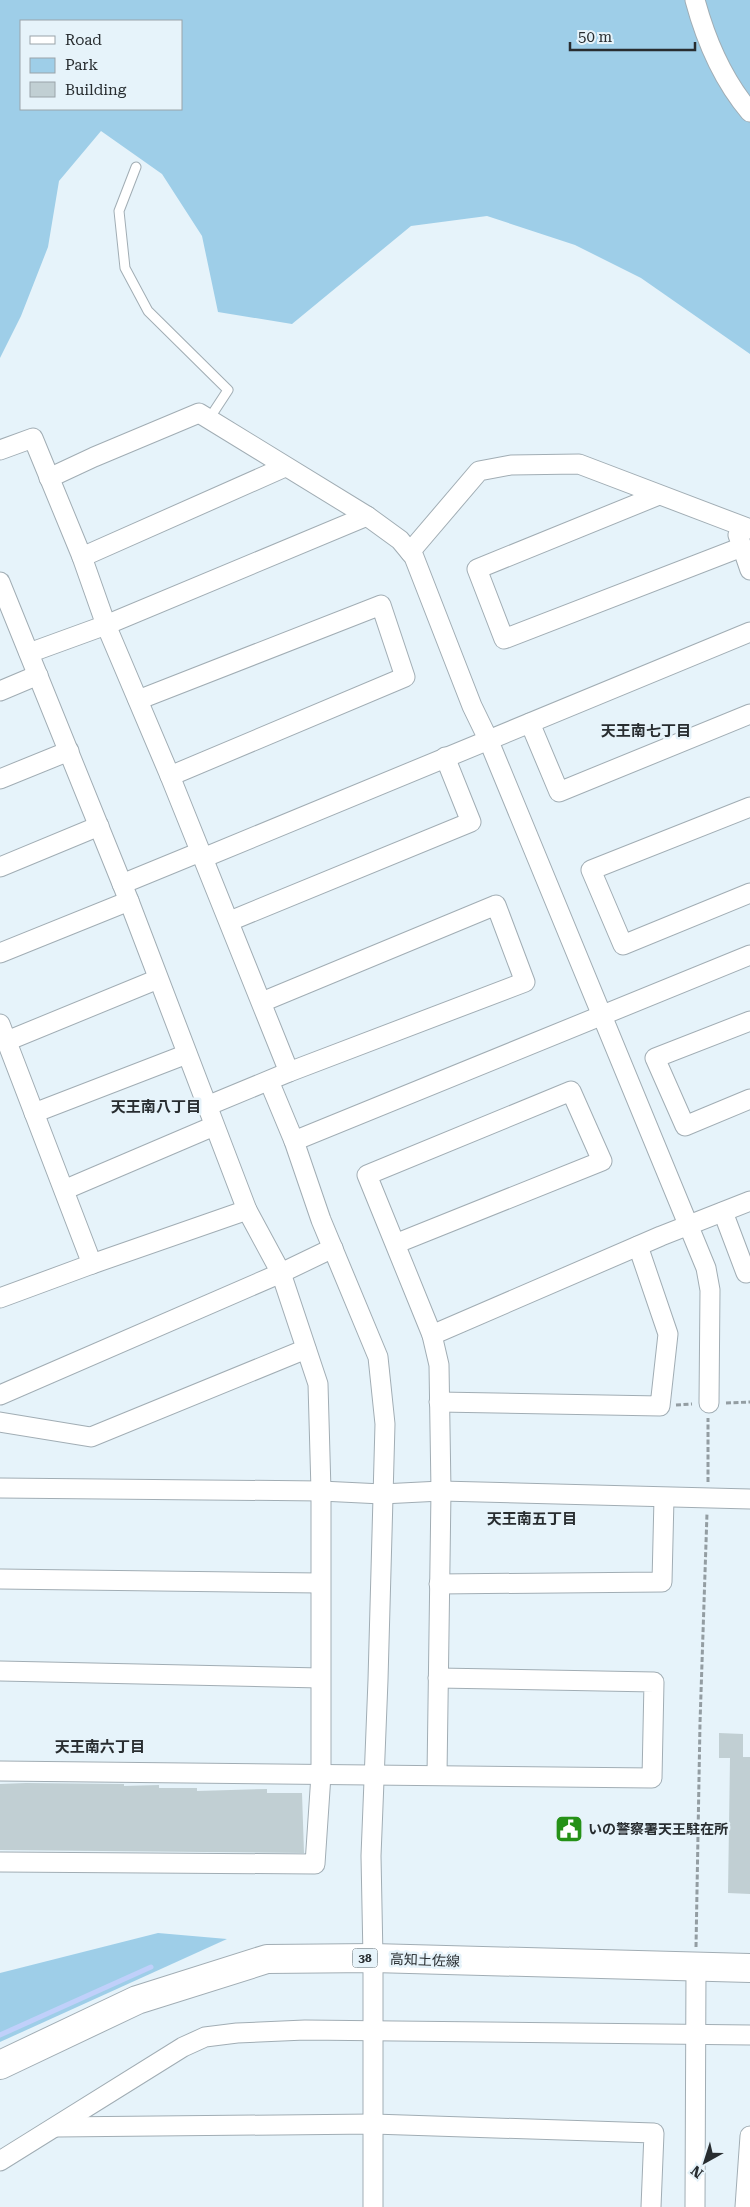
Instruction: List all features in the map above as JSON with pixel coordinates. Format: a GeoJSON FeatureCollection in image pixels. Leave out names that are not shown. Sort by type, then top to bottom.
{"type":"FeatureCollection","features":[{"type":"Feature","properties":{"kind":"main road","name":"高知土佐線"},"geometry":{"type":"LineString","coordinates":[[0,2065],[137,2000],[267,1959],[373,1958],[750,1968]]}},
{"type":"Feature","properties":{"kind":"street"},"geometry":{"type":"LineString","coordinates":[[695,0],[704,35],[735,94],[750,112]]}},
{"type":"Feature","properties":{"kind":"street"},"geometry":{"type":"LineString","coordinates":[[49,478],[94,457],[199,414],[367,516],[400,540],[414,557],[472,706],[488,739],[706,1268],[710,1290],[709,1403]]}},
{"type":"Feature","properties":{"kind":"street"},"geometry":{"type":"LineString","coordinates":[[0,450],[33,438],[82,557],[106,625],[170,776],[290,1072]]}},
{"type":"Feature","properties":{"kind":"street"},"geometry":{"type":"LineString","coordinates":[[410,552],[479,471],[511,465],[579,464],[742,526],[742,547],[750,570]]}},
{"type":"Feature","properties":{"kind":"street"},"geometry":{"type":"LineString","coordinates":[[82,557],[286,467]]}},
{"type":"Feature","properties":{"kind":"street"},"geometry":{"type":"LineString","coordinates":[[659,495],[477,570],[504,639],[742,547]]}},
{"type":"Feature","properties":{"kind":"street"},"geometry":{"type":"LineString","coordinates":[[29,653],[106,625],[367,516]]}},
{"type":"Feature","properties":{"kind":"street"},"geometry":{"type":"LineString","coordinates":[[0,582],[4,604],[29,653],[69,751],[129,901],[247,1210],[281,1273],[318,1384],[321,1491],[321,1775],[315,1864],[0,1862]]}},
{"type":"Feature","properties":{"kind":"street"},"geometry":{"type":"LineString","coordinates":[[138,700],[381,605],[405,677],[170,776]]}},
{"type":"Feature","properties":{"kind":"street"},"geometry":{"type":"LineString","coordinates":[[122,884],[202,855],[445,758],[750,632]]}},
{"type":"Feature","properties":{"kind":"street"},"geometry":{"type":"LineString","coordinates":[[0,691],[38,676]]}},
{"type":"Feature","properties":{"kind":"street"},"geometry":{"type":"LineString","coordinates":[[530,723],[559,792],[750,714]]}},
{"type":"Feature","properties":{"kind":"street"},"geometry":{"type":"LineString","coordinates":[[0,780],[69,751]]}},
{"type":"Feature","properties":{"kind":"street"},"geometry":{"type":"LineString","coordinates":[[230,922],[471,822],[445,758]]}},
{"type":"Feature","properties":{"kind":"street"},"geometry":{"type":"LineString","coordinates":[[750,807],[591,870],[623,945],[750,893]]}},
{"type":"Feature","properties":{"kind":"street"},"geometry":{"type":"LineString","coordinates":[[0,867],[99,826]]}},
{"type":"Feature","properties":{"kind":"street"},"geometry":{"type":"LineString","coordinates":[[0,953],[129,901]]}},
{"type":"Feature","properties":{"kind":"street"},"geometry":{"type":"LineString","coordinates":[[207,1106],[290,1072],[525,982],[496,905],[262,1002]]}},
{"type":"Feature","properties":{"kind":"street"},"geometry":{"type":"LineString","coordinates":[[294,1142],[750,955]]}},
{"type":"Feature","properties":{"kind":"street"},"geometry":{"type":"LineString","coordinates":[[92,1264],[3,1032],[158,979]]}},
{"type":"Feature","properties":{"kind":"street"},"geometry":{"type":"LineString","coordinates":[[750,1020],[655,1058],[685,1126],[750,1099]]}},
{"type":"Feature","properties":{"kind":"street"},"geometry":{"type":"LineString","coordinates":[[34,1113],[187,1054]]}},
{"type":"Feature","properties":{"kind":"street"},"geometry":{"type":"LineString","coordinates":[[269,1081],[294,1142],[333,1248],[378,1357],[385,1424],[370,1856],[373,1958],[373,2207]]}},
{"type":"Feature","properties":{"kind":"street"},"geometry":{"type":"LineString","coordinates":[[395,1244],[602,1161],[572,1091],[367,1176],[432,1335],[439,1364],[441,1491],[437,1775]]}},
{"type":"Feature","properties":{"kind":"street"},"geometry":{"type":"LineString","coordinates":[[64,1190],[214,1126]]}},
{"type":"Feature","properties":{"kind":"street"},"geometry":{"type":"LineString","coordinates":[[432,1335],[638,1246],[750,1201]]}},
{"type":"Feature","properties":{"kind":"street"},"geometry":{"type":"LineString","coordinates":[[0,1298],[247,1210]]}},
{"type":"Feature","properties":{"kind":"street"},"geometry":{"type":"LineString","coordinates":[[722,1212],[746,1273],[750,1272]]}},
{"type":"Feature","properties":{"kind":"street"},"geometry":{"type":"LineString","coordinates":[[439,1402],[660,1406],[668,1334],[638,1246]]}},
{"type":"Feature","properties":{"kind":"street"},"geometry":{"type":"LineString","coordinates":[[0,1395],[281,1273],[333,1248]]}},
{"type":"Feature","properties":{"kind":"street"},"geometry":{"type":"LineString","coordinates":[[0,1422],[91,1437],[306,1349]]}},
{"type":"Feature","properties":{"kind":"street"},"geometry":{"type":"LineString","coordinates":[[0,1488],[321,1491],[382,1494],[441,1491],[750,1499]]}},
{"type":"Feature","properties":{"kind":"street"},"geometry":{"type":"LineString","coordinates":[[440,1584],[662,1582],[664,1498]]}},
{"type":"Feature","properties":{"kind":"street"},"geometry":{"type":"LineString","coordinates":[[0,1579],[320,1583]]}},
{"type":"Feature","properties":{"kind":"street"},"geometry":{"type":"LineString","coordinates":[[0,1671],[320,1678]]}},
{"type":"Feature","properties":{"kind":"street"},"geometry":{"type":"LineString","coordinates":[[0,1771],[652,1778],[654,1682],[438,1678]]}},
{"type":"Feature","properties":{"kind":"street"},"geometry":{"type":"LineString","coordinates":[[695,2207],[696,1968]]}},
{"type":"Feature","properties":{"kind":"street"},"geometry":{"type":"LineString","coordinates":[[0,2161],[183,2047],[205,2037],[237,2033],[306,2030],[750,2035]]}},
{"type":"Feature","properties":{"kind":"street"},"geometry":{"type":"LineString","coordinates":[[57,2127],[373,2124],[654,2133],[651,2207]]}},
{"type":"Feature","properties":{"kind":"street"},"geometry":{"type":"LineString","coordinates":[[745,2207],[750,2136]]}},
{"type":"Feature","properties":{"kind":"lane"},"geometry":{"type":"LineString","coordinates":[[136,167],[119,211],[125,268],[148,311],[228,390],[209,419]]}},
{"type":"Feature","properties":{"kind":"path"},"geometry":{"type":"LineString","coordinates":[[696,1968],[700,1723],[708,1499],[709,1403]]}},
{"type":"Feature","properties":{"kind":"green space"},"geometry":{"type":"Polygon","coordinates":[[[0,0],[750,0],[750,354],[641,278],[575,245],[487,216],[411,226],[292,324],[218,312],[202,236],[162,174],[101,131],[59,181],[48,247],[21,316],[0,358],[0,0]]]}},
{"type":"Feature","properties":{"kind":"green space"},"geometry":{"type":"Polygon","coordinates":[[[158,1933],[227,1939],[0,2042],[0,1973],[158,1933]]]}},
{"type":"Feature","properties":{"kind":"building"},"geometry":{"type":"Polygon","coordinates":[[[719,1733],[743,1734],[743,1757],[750,1757],[750,1894],[728,1893],[730,1758],[719,1758],[719,1733]]]}},
{"type":"Feature","properties":{"kind":"building"},"geometry":{"type":"Polygon","coordinates":[[[0,1784],[124,1784],[124,1786],[159,1785],[159,1788],[197,1788],[197,1791],[267,1789],[267,1793],[302,1793],[304,1853],[0,1850],[0,1784]]]}},
{"type":"Feature","properties":{"kind":"waterway"},"geometry":{"type":"LineString","coordinates":[[0,2035],[151,1967]]}},
{"type":"Feature","properties":{"kind":"place","name":"いの警察署天王駐在所"},"geometry":{"type":"Point","coordinates":[569,1829]}},
{"type":"Feature","properties":{"kind":"district","name":"天王南七丁目"},"geometry":{"type":"Point","coordinates":[646,731]}},
{"type":"Feature","properties":{"kind":"district","name":"天王南八丁目"},"geometry":{"type":"Point","coordinates":[156,1107]}},
{"type":"Feature","properties":{"kind":"district","name":"天王南五丁目"},"geometry":{"type":"Point","coordinates":[532,1519]}},
{"type":"Feature","properties":{"kind":"district","name":"天王南六丁目"},"geometry":{"type":"Point","coordinates":[100,1747]}}]}
